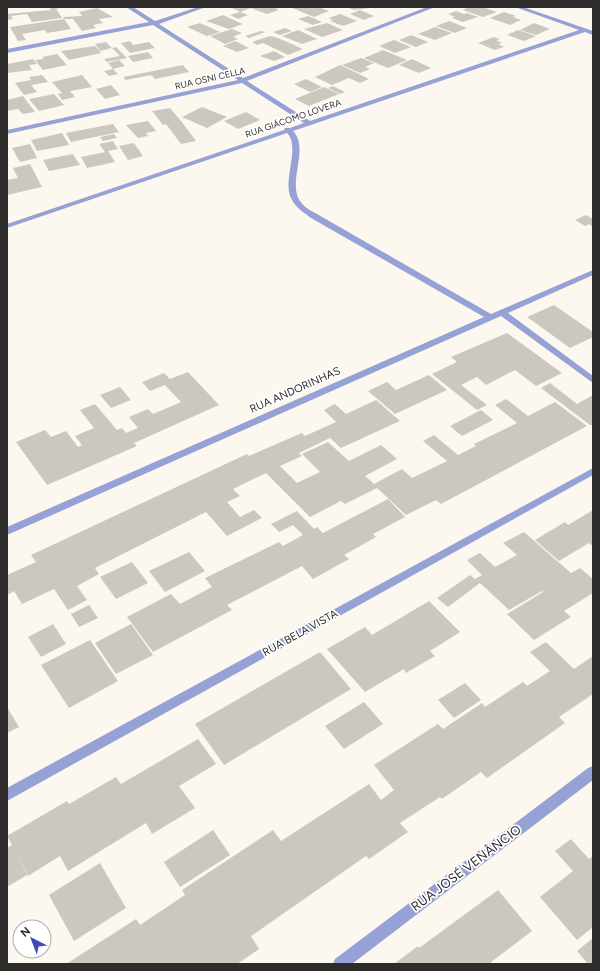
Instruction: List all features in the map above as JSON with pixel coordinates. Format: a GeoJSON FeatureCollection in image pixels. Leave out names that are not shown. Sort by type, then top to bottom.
{"type":"FeatureCollection","features":[{"type":"Feature","properties":{"kind":"street"},"geometry":{"type":"LineString","coordinates":[[129,7],[308,123]]}},
{"type":"Feature","properties":{"kind":"street"},"geometry":{"type":"LineString","coordinates":[[7,51],[155,23],[203,7]]}},
{"type":"Feature","properties":{"kind":"street","name":"RUA OSNI CELLA"},"geometry":{"type":"LineString","coordinates":[[7,132],[242,81],[432,7]]}},
{"type":"Feature","properties":{"kind":"street"},"geometry":{"type":"LineString","coordinates":[[518,7],[593,33]]}},
{"type":"Feature","properties":{"kind":"street","name":"RUA GIÁCOMO LOVERA"},"geometry":{"type":"LineString","coordinates":[[7,226],[585,30]]}},
{"type":"Feature","properties":{"kind":"street"},"geometry":{"type":"LineString","coordinates":[[287,130],[293,135],[296,142],[292,190],[293,198],[297,204],[314,216],[490,317]]}},
{"type":"Feature","properties":{"kind":"street","name":"RUA ANDORINHAS"},"geometry":{"type":"LineString","coordinates":[[7,531],[593,272]]}},
{"type":"Feature","properties":{"kind":"street"},"geometry":{"type":"LineString","coordinates":[[501,312],[593,380]]}},
{"type":"Feature","properties":{"kind":"street","name":"RUA BELA VISTA"},"geometry":{"type":"LineString","coordinates":[[7,795],[593,471]]}},
{"type":"Feature","properties":{"kind":"street","name":"RUA JOSÉ VENÂNCIO"},"geometry":{"type":"LineString","coordinates":[[340,964],[593,772]]}},
{"type":"Feature","properties":{"kind":"building"},"geometry":{"type":"Polygon","coordinates":[[[49,7],[62,7],[56,9],[62,18],[32,22],[27,14],[11,16],[13,19],[7,20],[7,14],[51,10],[49,7]]]}},
{"type":"Feature","properties":{"kind":"building"},"geometry":{"type":"Polygon","coordinates":[[[273,7],[279,10],[267,14],[251,8],[240,12],[232,8],[273,7]]]}},
{"type":"Feature","properties":{"kind":"building"},"geometry":{"type":"Polygon","coordinates":[[[290,7],[323,7],[321,8],[329,11],[314,17],[290,7]]]}},
{"type":"Feature","properties":{"kind":"building"},"geometry":{"type":"Polygon","coordinates":[[[346,7],[366,7],[369,8],[354,10],[346,7]]]}},
{"type":"Feature","properties":{"kind":"building"},"geometry":{"type":"Polygon","coordinates":[[[469,7],[482,7],[497,12],[483,17],[463,10],[469,7]]]}},
{"type":"Feature","properties":{"kind":"building"},"geometry":{"type":"Polygon","coordinates":[[[97,8],[113,17],[99,19],[103,23],[93,25],[96,28],[82,31],[73,19],[64,19],[63,17],[82,16],[79,12],[97,8]]]}},
{"type":"Feature","properties":{"kind":"building"},"geometry":{"type":"Polygon","coordinates":[[[360,10],[374,16],[364,20],[350,14],[360,10]]]}},
{"type":"Feature","properties":{"kind":"building"},"geometry":{"type":"Polygon","coordinates":[[[456,11],[478,17],[463,22],[452,18],[455,17],[448,14],[456,11]]]}},
{"type":"Feature","properties":{"kind":"building"},"geometry":{"type":"Polygon","coordinates":[[[240,12],[248,15],[238,19],[230,15],[240,12]]]}},
{"type":"Feature","properties":{"kind":"building"},"geometry":{"type":"Polygon","coordinates":[[[504,12],[516,16],[513,17],[521,20],[510,25],[490,18],[504,12]]]}},
{"type":"Feature","properties":{"kind":"building"},"geometry":{"type":"Polygon","coordinates":[[[340,14],[357,21],[343,26],[330,21],[333,20],[329,18],[340,14]]]}},
{"type":"Feature","properties":{"kind":"building"},"geometry":{"type":"Polygon","coordinates":[[[223,15],[243,24],[229,29],[206,21],[223,15]]]}},
{"type":"Feature","properties":{"kind":"building"},"geometry":{"type":"Polygon","coordinates":[[[308,16],[322,22],[313,25],[298,19],[308,16]]]}},
{"type":"Feature","properties":{"kind":"building"},"geometry":{"type":"Polygon","coordinates":[[[64,19],[71,29],[47,33],[45,30],[22,34],[26,40],[18,41],[10,27],[64,19]]]}},
{"type":"Feature","properties":{"kind":"building"},"geometry":{"type":"Polygon","coordinates":[[[449,21],[467,28],[455,33],[436,26],[449,21]]]}},
{"type":"Feature","properties":{"kind":"building"},"geometry":{"type":"Polygon","coordinates":[[[200,23],[220,32],[207,36],[187,27],[200,23]]]}},
{"type":"Feature","properties":{"kind":"building"},"geometry":{"type":"Polygon","coordinates":[[[327,23],[343,30],[322,37],[304,29],[327,23]]]}},
{"type":"Feature","properties":{"kind":"building"},"geometry":{"type":"Polygon","coordinates":[[[534,23],[550,29],[536,35],[520,30],[534,23]]]}},
{"type":"Feature","properties":{"kind":"building"},"geometry":{"type":"Polygon","coordinates":[[[435,27],[452,33],[435,40],[418,34],[435,27]]]}},
{"type":"Feature","properties":{"kind":"building"},"geometry":{"type":"Polygon","coordinates":[[[285,28],[292,31],[280,35],[273,32],[285,28]]]}},
{"type":"Feature","properties":{"kind":"building"},"geometry":{"type":"Polygon","coordinates":[[[232,29],[242,33],[233,37],[238,39],[225,44],[210,36],[232,29]]]}},
{"type":"Feature","properties":{"kind":"building"},"geometry":{"type":"Polygon","coordinates":[[[298,30],[317,39],[302,44],[282,36],[298,30]]]}},
{"type":"Feature","properties":{"kind":"building"},"geometry":{"type":"Polygon","coordinates":[[[518,30],[536,36],[524,41],[507,35],[518,30]]]}},
{"type":"Feature","properties":{"kind":"building"},"geometry":{"type":"Polygon","coordinates":[[[261,31],[265,32],[249,38],[245,36],[261,31]]]}},
{"type":"Feature","properties":{"kind":"building"},"geometry":{"type":"Polygon","coordinates":[[[411,35],[428,42],[416,47],[399,40],[411,35]]]}},
{"type":"Feature","properties":{"kind":"building"},"geometry":{"type":"Polygon","coordinates":[[[270,36],[303,49],[288,55],[263,43],[257,45],[252,42],[270,36]]]}},
{"type":"Feature","properties":{"kind":"building"},"geometry":{"type":"Polygon","coordinates":[[[494,37],[500,39],[496,40],[502,43],[498,44],[504,47],[495,50],[478,43],[494,37]]]}},
{"type":"Feature","properties":{"kind":"building"},"geometry":{"type":"Polygon","coordinates":[[[394,40],[411,47],[395,53],[379,46],[394,40]]]}},
{"type":"Feature","properties":{"kind":"building"},"geometry":{"type":"Polygon","coordinates":[[[130,41],[133,45],[149,42],[155,48],[130,53],[121,43],[130,41]]]}},
{"type":"Feature","properties":{"kind":"building"},"geometry":{"type":"Polygon","coordinates":[[[235,41],[249,48],[237,52],[223,46],[235,41]]]}},
{"type":"Feature","properties":{"kind":"building"},"geometry":{"type":"Polygon","coordinates":[[[106,42],[112,48],[100,51],[95,44],[106,42]]]}},
{"type":"Feature","properties":{"kind":"building"},"geometry":{"type":"Polygon","coordinates":[[[95,46],[101,53],[69,60],[61,51],[95,46]]]}},
{"type":"Feature","properties":{"kind":"building"},"geometry":{"type":"Polygon","coordinates":[[[116,47],[127,58],[107,62],[104,59],[120,56],[112,48],[116,47]]]}},
{"type":"Feature","properties":{"kind":"building"},"geometry":{"type":"Polygon","coordinates":[[[383,50],[407,60],[388,68],[364,58],[383,50]]]}},
{"type":"Feature","properties":{"kind":"building"},"geometry":{"type":"Polygon","coordinates":[[[274,51],[285,57],[274,61],[260,56],[274,51]]]}},
{"type":"Feature","properties":{"kind":"building"},"geometry":{"type":"Polygon","coordinates":[[[148,52],[153,58],[133,62],[128,56],[148,52]]]}},
{"type":"Feature","properties":{"kind":"building"},"geometry":{"type":"Polygon","coordinates":[[[57,54],[67,65],[43,70],[35,60],[44,59],[42,57],[57,54]]]}},
{"type":"Feature","properties":{"kind":"building"},"geometry":{"type":"Polygon","coordinates":[[[361,58],[374,63],[365,67],[370,69],[360,73],[342,65],[361,58]]]}},
{"type":"Feature","properties":{"kind":"building"},"geometry":{"type":"Polygon","coordinates":[[[33,59],[37,64],[29,65],[32,70],[7,73],[7,64],[33,59]]]}},
{"type":"Feature","properties":{"kind":"building"},"geometry":{"type":"Polygon","coordinates":[[[412,59],[431,68],[419,73],[399,65],[412,59]]]}},
{"type":"Feature","properties":{"kind":"building"},"geometry":{"type":"Polygon","coordinates":[[[119,60],[125,66],[113,69],[108,63],[119,60]]]}},
{"type":"Feature","properties":{"kind":"building"},"geometry":{"type":"Polygon","coordinates":[[[183,65],[189,72],[155,79],[151,75],[126,80],[123,77],[183,65]]]}},
{"type":"Feature","properties":{"kind":"building"},"geometry":{"type":"Polygon","coordinates":[[[340,65],[369,79],[360,83],[349,78],[332,85],[315,77],[340,65]]]}},
{"type":"Feature","properties":{"kind":"building"},"geometry":{"type":"Polygon","coordinates":[[[113,69],[118,74],[109,76],[104,71],[113,69]]]}},
{"type":"Feature","properties":{"kind":"building"},"geometry":{"type":"Polygon","coordinates":[[[42,75],[48,82],[31,85],[37,92],[24,95],[15,83],[31,80],[29,77],[42,75]]]}},
{"type":"Feature","properties":{"kind":"building"},"geometry":{"type":"Polygon","coordinates":[[[82,75],[92,87],[70,91],[75,97],[62,100],[58,94],[62,93],[52,82],[82,75]]]}},
{"type":"Feature","properties":{"kind":"building"},"geometry":{"type":"Polygon","coordinates":[[[306,79],[322,87],[310,92],[294,84],[306,79]]]}},
{"type":"Feature","properties":{"kind":"building"},"geometry":{"type":"Polygon","coordinates":[[[111,85],[120,95],[105,99],[96,89],[111,85]]]}},
{"type":"Feature","properties":{"kind":"building"},"geometry":{"type":"Polygon","coordinates":[[[333,86],[345,92],[340,94],[328,88],[333,86]]]}},
{"type":"Feature","properties":{"kind":"building"},"geometry":{"type":"Polygon","coordinates":[[[324,87],[339,94],[309,106],[295,99],[324,87]]]}},
{"type":"Feature","properties":{"kind":"building"},"geometry":{"type":"Polygon","coordinates":[[[54,94],[64,105],[39,111],[29,99],[54,94]]]}},
{"type":"Feature","properties":{"kind":"building"},"geometry":{"type":"Polygon","coordinates":[[[23,96],[35,112],[23,114],[18,109],[7,111],[7,100],[23,96]]]}},
{"type":"Feature","properties":{"kind":"building"},"geometry":{"type":"Polygon","coordinates":[[[202,107],[227,117],[207,128],[182,117],[202,107]]]}},
{"type":"Feature","properties":{"kind":"building"},"geometry":{"type":"Polygon","coordinates":[[[170,108],[196,141],[181,144],[166,124],[163,125],[152,111],[170,108]]]}},
{"type":"Feature","properties":{"kind":"building"},"geometry":{"type":"Polygon","coordinates":[[[246,112],[260,120],[238,129],[224,121],[246,112]]]}},
{"type":"Feature","properties":{"kind":"building"},"geometry":{"type":"Polygon","coordinates":[[[148,121],[156,131],[146,133],[148,136],[138,138],[126,125],[148,121]]]}},
{"type":"Feature","properties":{"kind":"building"},"geometry":{"type":"Polygon","coordinates":[[[113,124],[119,132],[71,142],[66,133],[113,124]]]}},
{"type":"Feature","properties":{"kind":"building"},"geometry":{"type":"Polygon","coordinates":[[[62,133],[69,145],[37,151],[31,140],[62,133]]]}},
{"type":"Feature","properties":{"kind":"building"},"geometry":{"type":"Polygon","coordinates":[[[114,134],[117,138],[103,141],[100,137],[114,134]]]}},
{"type":"Feature","properties":{"kind":"building"},"geometry":{"type":"Polygon","coordinates":[[[113,141],[118,149],[108,151],[115,162],[87,168],[81,157],[105,152],[99,144],[113,141]]]}},
{"type":"Feature","properties":{"kind":"building"},"geometry":{"type":"Polygon","coordinates":[[[134,143],[143,156],[128,160],[119,146],[134,143]]]}},
{"type":"Feature","properties":{"kind":"building"},"geometry":{"type":"Polygon","coordinates":[[[30,144],[37,158],[20,162],[12,148],[30,144]]]}},
{"type":"Feature","properties":{"kind":"building"},"geometry":{"type":"Polygon","coordinates":[[[73,154],[80,165],[49,171],[43,160],[73,154]]]}},
{"type":"Feature","properties":{"kind":"building"},"geometry":{"type":"Polygon","coordinates":[[[30,164],[42,187],[7,195],[7,180],[18,178],[13,168],[30,164]]]}},
{"type":"Feature","properties":{"kind":"building"},"geometry":{"type":"Polygon","coordinates":[[[586,215],[593,219],[593,227],[589,224],[585,226],[575,220],[586,215]]]}},
{"type":"Feature","properties":{"kind":"building"},"geometry":{"type":"Polygon","coordinates":[[[554,305],[593,332],[593,337],[570,348],[527,317],[554,305]]]}},
{"type":"Feature","properties":{"kind":"building"},"geometry":{"type":"Polygon","coordinates":[[[507,333],[562,373],[536,386],[515,370],[486,385],[477,377],[461,385],[487,405],[477,410],[432,374],[457,362],[451,357],[507,333]]]}},
{"type":"Feature","properties":{"kind":"building"},"geometry":{"type":"Polygon","coordinates":[[[188,372],[219,405],[134,443],[137,446],[47,485],[16,442],[45,430],[51,437],[66,431],[78,447],[82,445],[75,436],[94,428],[80,410],[95,404],[117,430],[122,428],[126,433],[138,428],[129,417],[148,409],[153,414],[181,402],[165,385],[150,391],[142,382],[164,373],[170,379],[188,372]]]}},
{"type":"Feature","properties":{"kind":"building"},"geometry":{"type":"Polygon","coordinates":[[[429,375],[447,390],[395,414],[368,391],[387,382],[396,390],[429,375]]]}},
{"type":"Feature","properties":{"kind":"building"},"geometry":{"type":"Polygon","coordinates":[[[550,383],[577,404],[593,395],[593,425],[590,425],[541,388],[550,383]]]}},
{"type":"Feature","properties":{"kind":"building"},"geometry":{"type":"Polygon","coordinates":[[[120,387],[131,400],[111,408],[100,395],[120,387]]]}},
{"type":"Feature","properties":{"kind":"building"},"geometry":{"type":"Polygon","coordinates":[[[506,399],[528,416],[555,402],[587,426],[441,504],[436,500],[406,515],[377,488],[345,504],[341,501],[310,517],[266,473],[233,489],[240,496],[227,502],[240,517],[254,510],[262,518],[227,536],[206,512],[95,568],[99,574],[77,586],[87,600],[68,610],[54,589],[22,604],[14,591],[7,595],[7,575],[36,562],[31,555],[247,454],[249,456],[302,433],[305,436],[336,422],[324,410],[335,404],[346,414],[376,400],[400,421],[341,448],[330,438],[299,453],[302,456],[280,466],[297,483],[320,472],[302,454],[328,442],[349,461],[381,445],[397,459],[365,476],[374,484],[402,469],[412,478],[447,461],[423,441],[434,435],[458,455],[476,446],[474,444],[517,423],[495,405],[506,399]]]}},
{"type":"Feature","properties":{"kind":"building"},"geometry":{"type":"Polygon","coordinates":[[[481,410],[493,420],[462,436],[450,426],[481,410]]]}},
{"type":"Feature","properties":{"kind":"building"},"geometry":{"type":"Polygon","coordinates":[[[388,499],[405,517],[373,534],[376,537],[344,555],[349,559],[313,579],[302,566],[227,605],[232,610],[153,652],[127,617],[171,594],[180,604],[212,587],[205,578],[279,542],[283,546],[303,535],[293,525],[279,532],[271,524],[297,511],[314,529],[317,527],[323,533],[388,499]]]}},
{"type":"Feature","properties":{"kind":"building"},"geometry":{"type":"Polygon","coordinates":[[[593,510],[593,546],[589,543],[559,561],[535,540],[565,522],[568,525],[593,510]]]}},
{"type":"Feature","properties":{"kind":"building"},"geometry":{"type":"Polygon","coordinates":[[[524,532],[571,573],[580,568],[593,579],[593,593],[564,611],[571,617],[534,640],[507,614],[543,592],[542,591],[509,610],[480,583],[448,607],[437,598],[470,575],[475,579],[482,575],[467,560],[480,553],[495,567],[517,555],[503,543],[524,532]]]}},
{"type":"Feature","properties":{"kind":"building"},"geometry":{"type":"Polygon","coordinates":[[[189,552],[205,571],[165,592],[149,571],[189,552]]]}},
{"type":"Feature","properties":{"kind":"building"},"geometry":{"type":"Polygon","coordinates":[[[132,562],[148,583],[116,599],[100,577],[132,562]]]}},
{"type":"Feature","properties":{"kind":"building"},"geometry":{"type":"Polygon","coordinates":[[[429,601],[460,632],[430,651],[435,656],[406,673],[404,669],[365,692],[327,649],[365,627],[372,635],[429,601]]]}},
{"type":"Feature","properties":{"kind":"building"},"geometry":{"type":"Polygon","coordinates":[[[89,605],[98,618],[79,627],[71,614],[89,605]]]}},
{"type":"Feature","properties":{"kind":"building"},"geometry":{"type":"Polygon","coordinates":[[[53,624],[66,644],[41,657],[28,637],[53,624]]]}},
{"type":"Feature","properties":{"kind":"building"},"geometry":{"type":"Polygon","coordinates":[[[131,624],[153,655],[116,674],[95,643],[131,624]]]}},
{"type":"Feature","properties":{"kind":"building"},"geometry":{"type":"Polygon","coordinates":[[[90,640],[118,681],[69,708],[41,665],[90,640]]]}},
{"type":"Feature","properties":{"kind":"building"},"geometry":{"type":"Polygon","coordinates":[[[546,642],[574,669],[593,656],[593,694],[559,717],[565,723],[487,778],[481,772],[442,799],[440,797],[400,823],[408,832],[369,859],[366,856],[251,936],[259,949],[237,964],[66,964],[136,919],[140,925],[185,895],[182,890],[273,830],[281,841],[369,784],[381,800],[394,790],[374,765],[438,724],[443,729],[482,703],[485,707],[523,682],[527,686],[550,671],[530,652],[546,642]]]}},
{"type":"Feature","properties":{"kind":"building"},"geometry":{"type":"Polygon","coordinates":[[[320,652],[351,689],[224,765],[195,724],[320,652]]]}},
{"type":"Feature","properties":{"kind":"building"},"geometry":{"type":"Polygon","coordinates":[[[465,683],[481,700],[454,718],[438,700],[465,683]]]}},
{"type":"Feature","properties":{"kind":"building"},"geometry":{"type":"Polygon","coordinates":[[[364,702],[383,724],[344,749],[325,726],[364,702]]]}},
{"type":"Feature","properties":{"kind":"building"},"geometry":{"type":"Polygon","coordinates":[[[7,707],[19,727],[7,733],[7,707]]]}},
{"type":"Feature","properties":{"kind":"building"},"geometry":{"type":"Polygon","coordinates":[[[198,739],[216,764],[179,786],[195,808],[152,834],[146,823],[68,871],[60,856],[28,876],[16,852],[27,875],[7,887],[7,848],[12,845],[7,836],[67,801],[69,804],[116,777],[121,784],[198,739]]]}},
{"type":"Feature","properties":{"kind":"building"},"geometry":{"type":"Polygon","coordinates":[[[213,830],[230,855],[180,887],[164,862],[213,830]]]}},
{"type":"Feature","properties":{"kind":"building"},"geometry":{"type":"Polygon","coordinates":[[[571,839],[589,859],[593,856],[593,927],[577,940],[540,897],[573,871],[555,851],[571,839]]]}},
{"type":"Feature","properties":{"kind":"building"},"geometry":{"type":"Polygon","coordinates":[[[100,863],[126,908],[74,941],[49,895],[100,863]]]}},
{"type":"Feature","properties":{"kind":"building"},"geometry":{"type":"Polygon","coordinates":[[[498,890],[532,931],[491,962],[492,964],[394,964],[418,946],[419,948],[498,890]]]}},
{"type":"Feature","properties":{"kind":"building"},"geometry":{"type":"Polygon","coordinates":[[[593,938],[593,964],[588,964],[577,951],[593,938]]]}}]}
